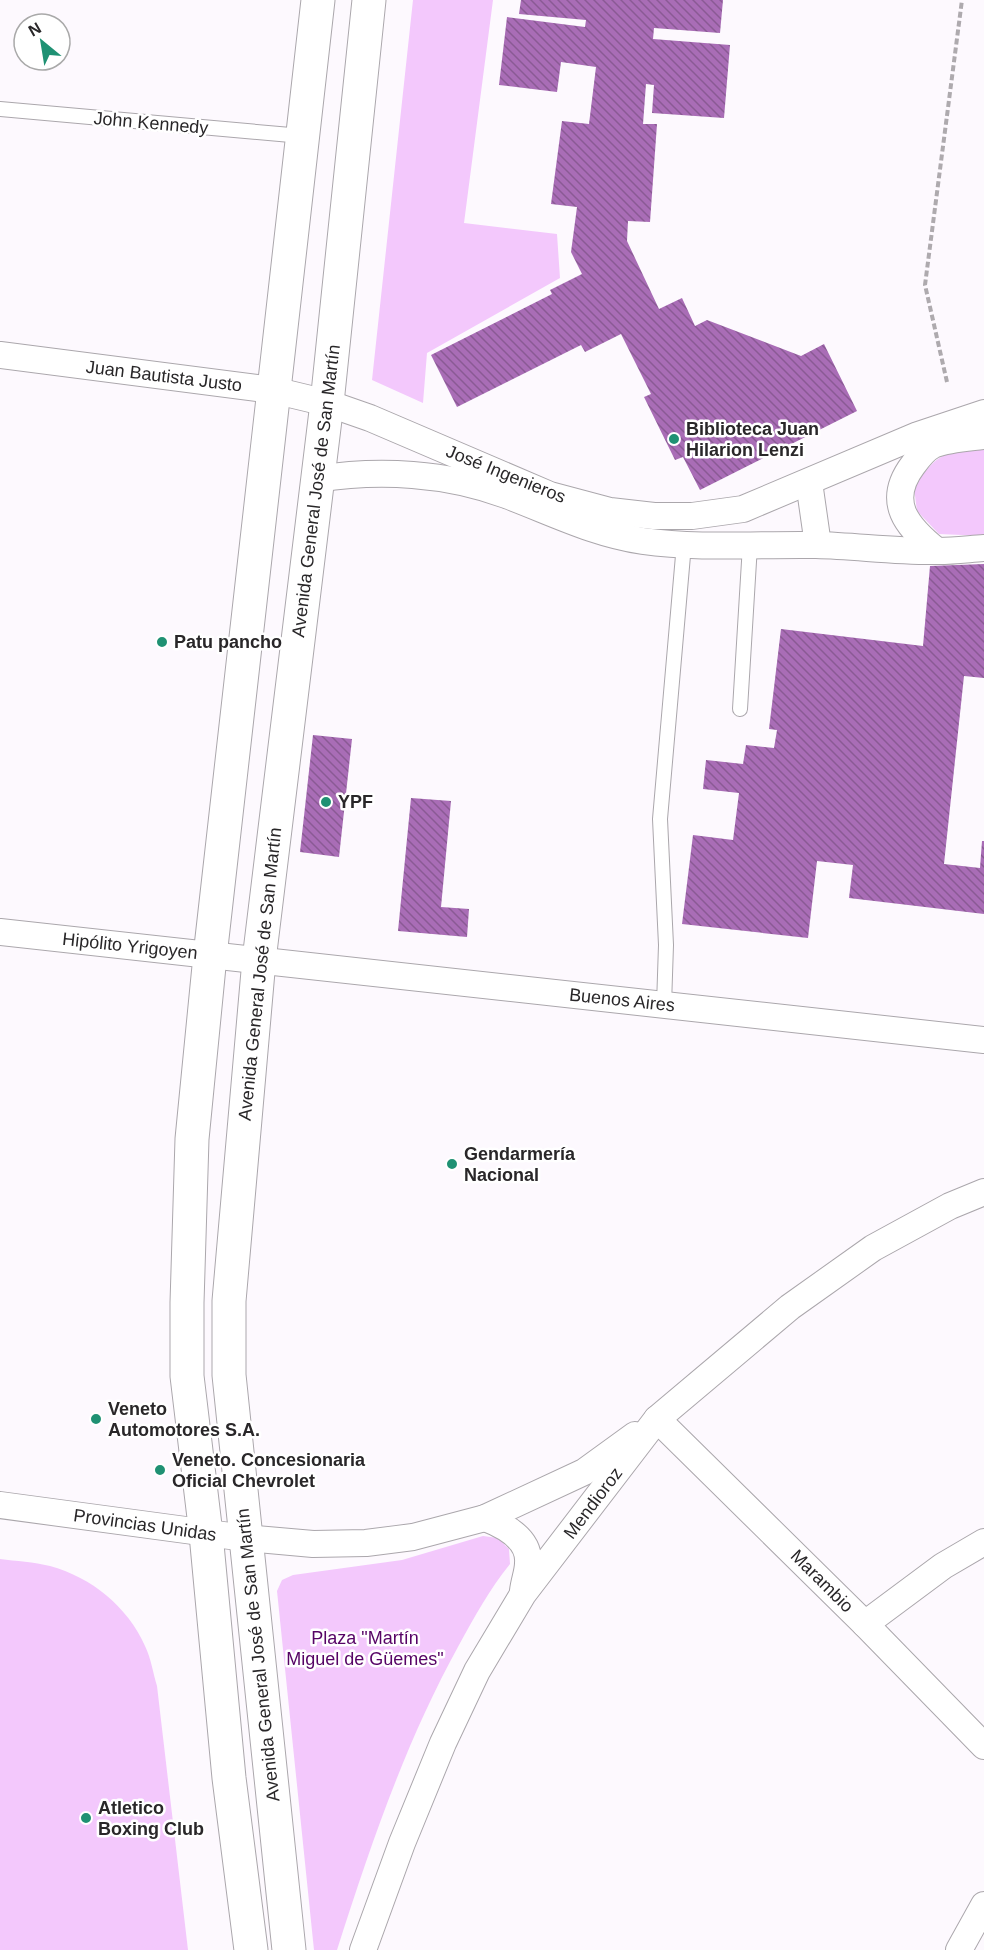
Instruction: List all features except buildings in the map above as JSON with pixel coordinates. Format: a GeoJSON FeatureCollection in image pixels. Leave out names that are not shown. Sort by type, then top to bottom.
{"type":"FeatureCollection","features":[{"type":"Feature","properties":{"kind":"main road"},"geometry":{"type":"LineString","coordinates":[[251,1950],[229,1778],[206,1534],[187,1376],[192,1139],[210,956],[318,0]]}},
{"type":"Feature","properties":{"kind":"main road","name":"Avenida General José de San Martín"},"geometry":{"type":"LineString","coordinates":[[289,1950],[229,1375],[229,1301],[259,960],[327,403],[369,0]]}},
{"type":"Feature","properties":{"kind":"street","name":"Juan Bautista Justo"},"geometry":{"type":"LineString","coordinates":[[0,355],[273,390],[327,403]]}},
{"type":"Feature","properties":{"kind":"street","name":"José Ingenieros"},"geometry":{"type":"LineString","coordinates":[[327,403],[370,418],[550,495],[610,511],[654,516],[692,516],[744,509],[809,482],[925,441]]}},
{"type":"Feature","properties":{"kind":"street"},"geometry":{"type":"LineString","coordinates":[[937,551],[918,536],[908,523],[900,503],[900,489],[925,441],[984,413]]}},
{"type":"Feature","properties":{"kind":"street"},"geometry":{"type":"LineString","coordinates":[[925,441],[984,436]]}},
{"type":"Feature","properties":{"kind":"street"},"geometry":{"type":"LineString","coordinates":[[318,480],[352,474],[422,476],[465,483],[505,495],[600,533],[644,541],[684,544],[818,545],[937,551],[984,548]]}},
{"type":"Feature","properties":{"kind":"street"},"geometry":{"type":"LineString","coordinates":[[809,482],[818,545]]}},
{"type":"Feature","properties":{"kind":"street"},"geometry":{"type":"LineString","coordinates":[[744,509],[750,545]]}},
{"type":"Feature","properties":{"kind":"street","name":"Hipólito Yrigoyen"},"geometry":{"type":"LineString","coordinates":[[0,932],[259,960]]}},
{"type":"Feature","properties":{"kind":"street","name":"Buenos Aires"},"geometry":{"type":"LineString","coordinates":[[259,960],[984,1040]]}},
{"type":"Feature","properties":{"kind":"street","name":"Mendioroz"},"geometry":{"type":"LineString","coordinates":[[363,1950],[402,1844],[443,1743],[477,1671],[523,1594],[657,1419],[790,1307],[873,1248],[950,1206],[984,1192]]}},
{"type":"Feature","properties":{"kind":"street","name":"Provincias Unidas"},"geometry":{"type":"LineString","coordinates":[[0,1505],[206,1534],[313,1545],[366,1543],[412,1537],[485,1518],[584,1472],[657,1419]]}},
{"type":"Feature","properties":{"kind":"street","name":"Marambio"},"geometry":{"type":"LineString","coordinates":[[657,1419],[865,1624],[984,1746]]}},
{"type":"Feature","properties":{"kind":"street"},"geometry":{"type":"LineString","coordinates":[[485,1518],[500,1523],[515,1534],[525,1548],[529,1561],[523,1594]]}},
{"type":"Feature","properties":{"kind":"street"},"geometry":{"type":"LineString","coordinates":[[865,1624],[943,1566],[984,1542]]}},
{"type":"Feature","properties":{"kind":"street"},"geometry":{"type":"LineString","coordinates":[[959,1950],[984,1905]]}},
{"type":"Feature","properties":{"kind":"lane","name":"John Kennedy"},"geometry":{"type":"LineString","coordinates":[[0,109],[302,136]]}},
{"type":"Feature","properties":{"kind":"lane"},"geometry":{"type":"LineString","coordinates":[[664,1005],[666,945],[660,819],[684,544]]}},
{"type":"Feature","properties":{"kind":"lane"},"geometry":{"type":"LineString","coordinates":[[740,709],[750,545]]}},
{"type":"Feature","properties":{"kind":"path"},"geometry":{"type":"LineString","coordinates":[[947,382],[925,285],[962,0]]}},
{"type":"Feature","properties":{"kind":"green space"},"geometry":{"type":"Polygon","coordinates":[[[413,0],[493,0],[464,223],[557,234],[560,278],[427,353],[423,403],[372,380],[413,0]]]}},
{"type":"Feature","properties":{"kind":"green space"},"geometry":{"type":"Polygon","coordinates":[[[984,449],[984,536],[939,534],[917,511],[914,488],[935,461],[942,456],[959,451],[984,449]]]}},
{"type":"Feature","properties":{"kind":"green space","name":"Plaza \"Martín Miguel de Güemes\""},"geometry":{"type":"Polygon","coordinates":[[[483,1536],[498,1538],[509,1549],[510,1564],[489,1593],[471,1624],[422,1719],[376,1833],[337,1950],[314,1950],[277,1591],[282,1580],[293,1575],[402,1560],[483,1536]]]}},
{"type":"Feature","properties":{"kind":"green space","name":"Atletico Boxing Club"},"geometry":{"type":"Polygon","coordinates":[[[0,1559],[50,1566],[94,1586],[118,1606],[138,1632],[145,1646],[157,1686],[188,1950],[0,1950],[0,1559]]]}},
{"type":"Feature","properties":{"kind":"place","name":"Biblioteca Juan Hilarion Lenzi"},"geometry":{"type":"Point","coordinates":[674,439]}},
{"type":"Feature","properties":{"kind":"place","name":"Patu pancho"},"geometry":{"type":"Point","coordinates":[162,642]}},
{"type":"Feature","properties":{"kind":"place","name":"YPF"},"geometry":{"type":"Point","coordinates":[326,802]}},
{"type":"Feature","properties":{"kind":"place","name":"Gendarmería Nacional"},"geometry":{"type":"Point","coordinates":[452,1164]}},
{"type":"Feature","properties":{"kind":"place","name":"Veneto Automotores S.A."},"geometry":{"type":"Point","coordinates":[96,1419]}},
{"type":"Feature","properties":{"kind":"place","name":"Veneto. Concesionaria Oficial Chevrolet"},"geometry":{"type":"Point","coordinates":[160,1470]}},
{"type":"Feature","properties":{"kind":"place","name":"Atletico Boxing Club"},"geometry":{"type":"Point","coordinates":[86,1818]}}]}
